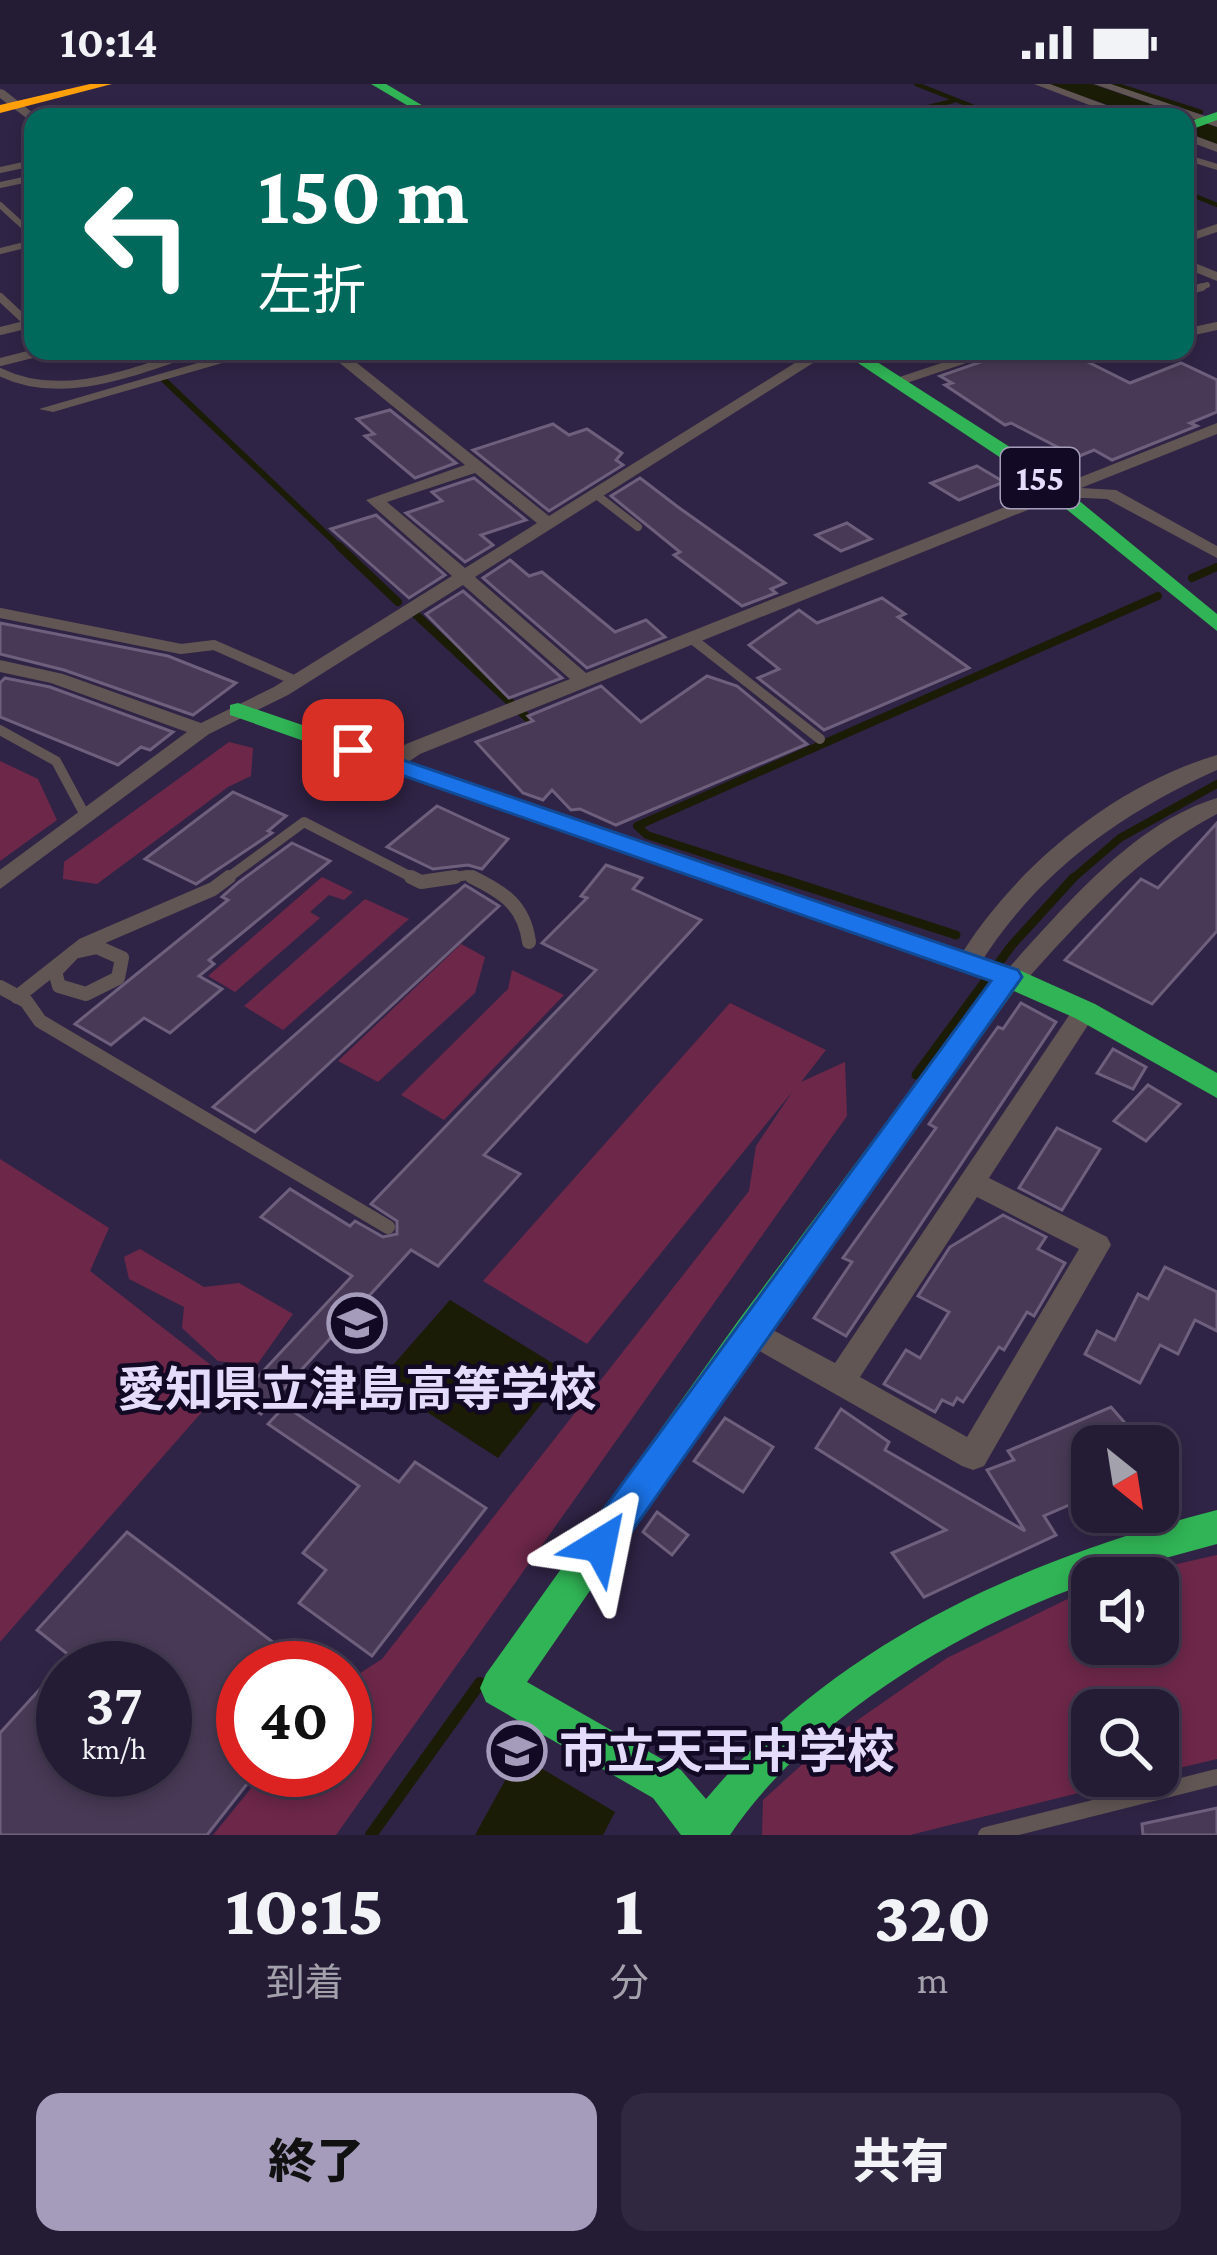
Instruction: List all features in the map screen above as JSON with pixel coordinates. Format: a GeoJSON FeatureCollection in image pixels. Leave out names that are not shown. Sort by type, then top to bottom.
{"type":"FeatureCollection","features":[{"type":"Feature","properties":{"kind":"main road"},"geometry":{"type":"LineString","coordinates":[[12,106],[106,84]]}},
{"type":"Feature","properties":{"kind":"main road"},"geometry":{"type":"LineString","coordinates":[[377,84],[420,108]]}},
{"type":"Feature","properties":{"kind":"main road","name":"155"},"geometry":{"type":"LineString","coordinates":[[863,360],[1020,462],[1217,625]]}},
{"type":"Feature","properties":{"kind":"main road"},"geometry":{"type":"LineString","coordinates":[[238,710],[1009,977],[1085,1011],[1217,1087]]}},
{"type":"Feature","properties":{"kind":"main road"},"geometry":{"type":"LineString","coordinates":[[1009,977],[750,1331],[500,1688],[667,1784],[705,1834],[758,1765],[848,1695],[964,1620],[1090,1563],[1171,1535],[1217,1527]]}},
{"type":"Feature","properties":{"kind":"street"},"geometry":{"type":"LineString","coordinates":[[1040,84],[1107,108]]}},
{"type":"Feature","properties":{"kind":"street"},"geometry":{"type":"LineString","coordinates":[[1100,84],[1162,108]]}},
{"type":"Feature","properties":{"kind":"street"},"geometry":{"type":"LineString","coordinates":[[1203,124],[1217,148]]}},
{"type":"Feature","properties":{"kind":"street"},"geometry":{"type":"LineString","coordinates":[[46,409],[223,360]]}},
{"type":"Feature","properties":{"kind":"street"},"geometry":{"type":"LineString","coordinates":[[344,360],[547,523]]}},
{"type":"Feature","properties":{"kind":"street"},"geometry":{"type":"LineString","coordinates":[[0,881],[202,730],[296,681],[810,360]]}},
{"type":"Feature","properties":{"kind":"street"},"geometry":{"type":"LineString","coordinates":[[391,764],[413,749],[1217,428]]}},
{"type":"Feature","properties":{"kind":"street"},"geometry":{"type":"LineString","coordinates":[[477,467],[374,500],[584,681]]}},
{"type":"Feature","properties":{"kind":"street"},"geometry":{"type":"LineString","coordinates":[[1057,493],[1111,494],[1217,554]]}},
{"type":"Feature","properties":{"kind":"street"},"geometry":{"type":"LineString","coordinates":[[0,666],[56,678],[202,730]]}},
{"type":"Feature","properties":{"kind":"street"},"geometry":{"type":"LineString","coordinates":[[972,965],[985,931],[1086,832],[1156,789],[1217,762]]}},
{"type":"Feature","properties":{"kind":"street"},"geometry":{"type":"LineString","coordinates":[[1009,977],[1147,844],[1179,822],[1217,805]]}},
{"type":"Feature","properties":{"kind":"street"},"geometry":{"type":"LineString","coordinates":[[840,1382],[1085,1011]]}},
{"type":"Feature","properties":{"kind":"street"},"geometry":{"type":"LineString","coordinates":[[750,1331],[973,1456],[1097,1245],[972,1182]]}},
{"type":"Feature","properties":{"kind":"lane"},"geometry":{"type":"LineString","coordinates":[[0,205],[24,230]]}},
{"type":"Feature","properties":{"kind":"lane"},"geometry":{"type":"LineString","coordinates":[[0,297],[24,318]]}},
{"type":"Feature","properties":{"kind":"lane"},"geometry":{"type":"LineString","coordinates":[[0,372],[20,384],[51,389],[162,360]]}},
{"type":"Feature","properties":{"kind":"lane"},"geometry":{"type":"LineString","coordinates":[[899,382],[964,360]]}},
{"type":"Feature","properties":{"kind":"lane"},"geometry":{"type":"LineString","coordinates":[[594,494],[638,526]]}},
{"type":"Feature","properties":{"kind":"lane"},"geometry":{"type":"LineString","coordinates":[[0,613],[181,649],[214,645],[296,681]]}},
{"type":"Feature","properties":{"kind":"lane"},"geometry":{"type":"LineString","coordinates":[[692,638],[820,739]]}},
{"type":"Feature","properties":{"kind":"lane"},"geometry":{"type":"LineString","coordinates":[[0,730],[48,749],[73,783],[86,818]]}},
{"type":"Feature","properties":{"kind":"lane"},"geometry":{"type":"LineString","coordinates":[[17,997],[83,945],[212,889],[304,822],[421,882],[468,874],[508,894],[527,927],[529,942]]}},
{"type":"Feature","properties":{"kind":"lane"},"geometry":{"type":"LineString","coordinates":[[97,946],[117,952],[124,965],[108,987],[76,994],[55,980],[65,958],[97,946]]}},
{"type":"Feature","properties":{"kind":"lane"},"geometry":{"type":"LineString","coordinates":[[0,987],[40,1021],[388,1227]]}},
{"type":"Feature","properties":{"kind":"lane"},"geometry":{"type":"LineString","coordinates":[[986,1835],[1217,1777]]}},
{"type":"Feature","properties":{"kind":"shaded area"},"geometry":{"type":"Polygon","coordinates":[[[1048,84],[1092,84],[1162,108],[1116,108],[1048,84]]]}},
{"type":"Feature","properties":{"kind":"shaded area"},"geometry":{"type":"Polygon","coordinates":[[[1194,119],[1217,127],[1217,144],[1194,135],[1194,119]]]}},
{"type":"Feature","properties":{"kind":"shaded area"},"geometry":{"type":"Polygon","coordinates":[[[229,742],[253,748],[251,776],[228,787],[97,884],[63,879],[64,862],[229,742]]]}},
{"type":"Feature","properties":{"kind":"shaded area"},"geometry":{"type":"Polygon","coordinates":[[[0,761],[38,779],[57,820],[0,861],[0,761]]]}},
{"type":"Feature","properties":{"kind":"shaded area"},"geometry":{"type":"Polygon","coordinates":[[[322,877],[353,892],[344,900],[329,895],[310,912],[320,918],[235,992],[208,976],[322,877]]]}},
{"type":"Feature","properties":{"kind":"shaded area"},"geometry":{"type":"Polygon","coordinates":[[[365,899],[409,919],[283,1030],[244,1006],[365,899]]]}},
{"type":"Feature","properties":{"kind":"shaded area"},"geometry":{"type":"Polygon","coordinates":[[[461,944],[485,957],[475,993],[378,1082],[338,1061],[461,944]]]}},
{"type":"Feature","properties":{"kind":"shaded area"},"geometry":{"type":"Polygon","coordinates":[[[512,970],[564,995],[444,1120],[401,1095],[508,989],[512,970]]]}},
{"type":"Feature","properties":{"kind":"shaded area"},"geometry":{"type":"Polygon","coordinates":[[[730,1003],[826,1050],[801,1082],[845,1062],[847,1116],[372,1784],[372,1665],[382,1659],[749,1191],[756,1146],[793,1091],[587,1344],[483,1281],[730,1003]]]}},
{"type":"Feature","properties":{"kind":"shaded area"},"geometry":{"type":"Polygon","coordinates":[[[0,1159],[109,1228],[90,1271],[230,1380],[0,1642],[0,1159]]]}},
{"type":"Feature","properties":{"kind":"shaded area"},"geometry":{"type":"Polygon","coordinates":[[[140,1249],[204,1287],[239,1283],[293,1314],[256,1366],[218,1361],[182,1328],[184,1307],[129,1279],[124,1257],[140,1249]]]}},
{"type":"Feature","properties":{"kind":"shaded area"},"geometry":{"type":"Polygon","coordinates":[[[450,1300],[567,1372],[498,1458],[379,1381],[450,1300]]]}},
{"type":"Feature","properties":{"kind":"shaded area"},"geometry":{"type":"Polygon","coordinates":[[[1217,1555],[1217,1759],[1179,1768],[1179,1689],[1071,1689],[1071,1795],[910,1835],[762,1835],[763,1800],[829,1740],[947,1658],[1071,1597],[1071,1665],[1179,1665],[1179,1564],[1217,1555]]]}},
{"type":"Feature","properties":{"kind":"shaded area"},"geometry":{"type":"Polygon","coordinates":[[[519,1755],[615,1812],[603,1835],[475,1835],[519,1755]]]}},
{"type":"Feature","properties":{"kind":"shaded area"},"geometry":{"type":"Polygon","coordinates":[[[244,1797],[363,1797],[336,1835],[213,1835],[244,1797]]]}},
{"type":"Feature","properties":{"kind":"building"},"geometry":{"type":"Polygon","coordinates":[[[986,360],[1084,360],[1130,383],[1181,363],[1217,380],[1217,412],[1190,423],[1197,426],[1112,460],[1094,450],[1077,457],[1011,423],[1005,425],[945,385],[952,383],[940,376],[986,360]]]}},
{"type":"Feature","properties":{"kind":"building"},"geometry":{"type":"Polygon","coordinates":[[[390,410],[456,463],[415,478],[365,436],[374,434],[357,419],[390,410]]]}},
{"type":"Feature","properties":{"kind":"building"},"geometry":{"type":"Polygon","coordinates":[[[553,424],[569,435],[587,429],[622,453],[616,460],[623,465],[549,511],[473,450],[553,424]]]}},
{"type":"Feature","properties":{"kind":"building"},"geometry":{"type":"Polygon","coordinates":[[[977,466],[1004,482],[959,500],[931,483],[977,466]]]}},
{"type":"Feature","properties":{"kind":"building"},"geometry":{"type":"Polygon","coordinates":[[[474,478],[526,520],[481,535],[493,545],[465,562],[406,513],[442,501],[432,492],[474,478]]]}},
{"type":"Feature","properties":{"kind":"building"},"geometry":{"type":"Polygon","coordinates":[[[640,478],[785,583],[771,589],[776,593],[742,606],[674,555],[680,552],[611,496],[640,478]]]}},
{"type":"Feature","properties":{"kind":"building"},"geometry":{"type":"Polygon","coordinates":[[[376,515],[445,575],[409,598],[331,529],[376,515]]]}},
{"type":"Feature","properties":{"kind":"building"},"geometry":{"type":"Polygon","coordinates":[[[847,523],[871,539],[841,551],[816,535],[847,523]]]}},
{"type":"Feature","properties":{"kind":"building"},"geometry":{"type":"Polygon","coordinates":[[[510,560],[529,576],[542,572],[615,632],[646,620],[665,637],[587,668],[483,578],[510,560]]]}},
{"type":"Feature","properties":{"kind":"building"},"geometry":{"type":"Polygon","coordinates":[[[463,591],[562,678],[509,698],[426,614],[463,591]]]}},
{"type":"Feature","properties":{"kind":"building"},"geometry":{"type":"Polygon","coordinates":[[[882,598],[905,614],[898,617],[969,668],[824,730],[758,678],[779,669],[749,645],[799,610],[817,623],[882,598]]]}},
{"type":"Feature","properties":{"kind":"building"},"geometry":{"type":"Polygon","coordinates":[[[0,623],[168,656],[236,683],[193,715],[64,670],[0,654],[0,623]]]}},
{"type":"Feature","properties":{"kind":"building"},"geometry":{"type":"Polygon","coordinates":[[[707,676],[737,686],[807,744],[616,825],[580,809],[571,810],[552,790],[543,800],[523,793],[476,742],[533,721],[528,716],[601,686],[641,722],[707,676]]]}},
{"type":"Feature","properties":{"kind":"building"},"geometry":{"type":"Polygon","coordinates":[[[5,678],[50,687],[173,732],[150,750],[141,747],[118,765],[0,717],[0,683],[5,678]]]}},
{"type":"Feature","properties":{"kind":"building"},"geometry":{"type":"Polygon","coordinates":[[[233,792],[286,816],[268,831],[272,833],[196,884],[145,859],[233,792]]]}},
{"type":"Feature","properties":{"kind":"building"},"geometry":{"type":"Polygon","coordinates":[[[437,806],[508,839],[482,869],[468,865],[433,869],[387,847],[437,806]]]}},
{"type":"Feature","properties":{"kind":"building"},"geometry":{"type":"Polygon","coordinates":[[[1217,823],[1217,931],[1152,1004],[1065,960],[1141,879],[1158,888],[1217,823]]]}},
{"type":"Feature","properties":{"kind":"building"},"geometry":{"type":"Polygon","coordinates":[[[292,843],[330,861],[209,960],[214,964],[199,976],[222,989],[170,1033],[144,1018],[111,1045],[75,1024],[228,900],[222,897],[239,882],[292,843]]]}},
{"type":"Feature","properties":{"kind":"building"},"geometry":{"type":"Polygon","coordinates":[[[606,865],[642,878],[633,889],[701,920],[484,1155],[520,1174],[438,1266],[411,1250],[261,1414],[238,1398],[352,1276],[261,1217],[290,1189],[350,1226],[355,1221],[383,1237],[397,1234],[397,1221],[371,1204],[596,970],[542,943],[587,898],[581,896],[606,865]]]}},
{"type":"Feature","properties":{"kind":"building"},"geometry":{"type":"Polygon","coordinates":[[[465,885],[499,906],[255,1132],[213,1107],[465,885]]]}},
{"type":"Feature","properties":{"kind":"building"},"geometry":{"type":"Polygon","coordinates":[[[1021,1003],[1056,1022],[846,1336],[814,1318],[852,1262],[843,1258],[936,1128],[929,1124],[998,1027],[1003,1029],[1021,1003]]]}},
{"type":"Feature","properties":{"kind":"building"},"geometry":{"type":"Polygon","coordinates":[[[1113,1049],[1146,1067],[1133,1089],[1097,1073],[1113,1049]]]}},
{"type":"Feature","properties":{"kind":"building"},"geometry":{"type":"Polygon","coordinates":[[[1148,1085],[1180,1104],[1146,1141],[1114,1121],[1148,1085]]]}},
{"type":"Feature","properties":{"kind":"building"},"geometry":{"type":"Polygon","coordinates":[[[1057,1128],[1100,1149],[1062,1210],[1019,1188],[1057,1128]]]}},
{"type":"Feature","properties":{"kind":"building"},"geometry":{"type":"Polygon","coordinates":[[[1003,1215],[1046,1237],[1038,1249],[1065,1263],[1034,1316],[1027,1312],[963,1402],[957,1398],[953,1405],[942,1400],[935,1412],[884,1384],[906,1350],[920,1358],[949,1312],[918,1296],[950,1247],[1003,1215]]]}},
{"type":"Feature","properties":{"kind":"building"},"geometry":{"type":"Polygon","coordinates":[[[1165,1267],[1217,1292],[1217,1331],[1195,1320],[1178,1354],[1160,1345],[1140,1383],[1085,1354],[1097,1331],[1115,1340],[1138,1294],[1148,1299],[1165,1267]]]}},
{"type":"Feature","properties":{"kind":"building"},"geometry":{"type":"Polygon","coordinates":[[[285,1406],[399,1482],[415,1462],[486,1508],[372,1656],[372,1641],[351,1641],[299,1603],[326,1570],[303,1553],[359,1486],[268,1424],[285,1406]]]}},
{"type":"Feature","properties":{"kind":"building"},"geometry":{"type":"Polygon","coordinates":[[[1111,1407],[1127,1425],[1071,1425],[1071,1504],[1044,1516],[1056,1535],[924,1597],[892,1553],[946,1530],[816,1448],[841,1409],[889,1442],[885,1450],[1025,1531],[987,1470],[1014,1460],[1008,1451],[1111,1407]]]}},
{"type":"Feature","properties":{"kind":"building"},"geometry":{"type":"Polygon","coordinates":[[[725,1418],[773,1447],[743,1492],[694,1461],[725,1418]]]}},
{"type":"Feature","properties":{"kind":"building"},"geometry":{"type":"Polygon","coordinates":[[[657,1512],[688,1535],[672,1555],[643,1532],[657,1512]]]}},
{"type":"Feature","properties":{"kind":"building"},"geometry":{"type":"Polygon","coordinates":[[[127,1532],[271,1641],[216,1641],[216,1797],[237,1797],[207,1835],[0,1835],[0,1733],[36,1693],[36,1797],[192,1797],[192,1641],[51,1641],[37,1630],[127,1532]]]}},
{"type":"Feature","properties":{"kind":"building"},"geometry":{"type":"Polygon","coordinates":[[[1217,1808],[1217,1835],[1143,1835],[1142,1824],[1217,1808]]]}},
{"type":"Feature","properties":{"kind":"waterway"},"geometry":{"type":"LineString","coordinates":[[916,84],[976,108]]}},
{"type":"Feature","properties":{"kind":"waterway"},"geometry":{"type":"LineString","coordinates":[[1114,84],[1189,108]]}},
{"type":"Feature","properties":{"kind":"waterway"},"geometry":{"type":"LineString","coordinates":[[925,108],[953,101]]}},
{"type":"Feature","properties":{"kind":"waterway"},"geometry":{"type":"LineString","coordinates":[[1194,110],[1201,112]]}},
{"type":"Feature","properties":{"kind":"waterway"},"geometry":{"type":"LineString","coordinates":[[1194,196],[1217,205]]}},
{"type":"Feature","properties":{"kind":"waterway"},"geometry":{"type":"LineString","coordinates":[[163,379],[342,549]]}},
{"type":"Feature","properties":{"kind":"waterway"},"geometry":{"type":"LineString","coordinates":[[339,546],[398,602]]}},
{"type":"Feature","properties":{"kind":"waterway"},"geometry":{"type":"LineString","coordinates":[[1192,578],[1217,567]]}},
{"type":"Feature","properties":{"kind":"waterway"},"geometry":{"type":"LineString","coordinates":[[786,880],[647,835],[637,826],[1158,596]]}},
{"type":"Feature","properties":{"kind":"waterway"},"geometry":{"type":"LineString","coordinates":[[414,613],[511,703]]}},
{"type":"Feature","properties":{"kind":"waterway"},"geometry":{"type":"LineString","coordinates":[[522,713],[536,726]]}},
{"type":"Feature","properties":{"kind":"waterway"},"geometry":{"type":"LineString","coordinates":[[1072,879],[1120,838],[1217,784]]}},
{"type":"Feature","properties":{"kind":"waterway"},"geometry":{"type":"LineString","coordinates":[[777,877],[956,935]]}},
{"type":"Feature","properties":{"kind":"waterway"},"geometry":{"type":"LineString","coordinates":[[916,1075],[1012,945],[1072,879]]}},
{"type":"Feature","properties":{"kind":"waterway"},"geometry":{"type":"LineString","coordinates":[[371,1835],[480,1683]]}},
{"type":"Feature","properties":{"kind":"traffic: fast"},"geometry":{"type":"LineString","coordinates":[[377,84],[420,108]]}},
{"type":"Feature","properties":{"kind":"traffic: fast"},"geometry":{"type":"LineString","coordinates":[[1194,125],[1217,116]]}},
{"type":"Feature","properties":{"kind":"traffic: fast"},"geometry":{"type":"LineString","coordinates":[[862,360],[1020,462],[1217,625]]}},
{"type":"Feature","properties":{"kind":"traffic: fast"},"geometry":{"type":"LineString","coordinates":[[238,710],[1013,979],[1085,1011],[1217,1087]]}},
{"type":"Feature","properties":{"kind":"traffic: fast"},"geometry":{"type":"LineString","coordinates":[[709,1835],[667,1784],[500,1688],[750,1331],[1009,977]]}},
{"type":"Feature","properties":{"kind":"traffic: fast"},"geometry":{"type":"LineString","coordinates":[[702,1835],[750,1777],[805,1724],[931,1636],[1071,1571],[1217,1527]]}},
{"type":"Feature","properties":{"kind":"traffic: slow"},"geometry":{"type":"LineString","coordinates":[[0,109],[106,84]]}},
{"type":"Feature","properties":{"kind":"place","name":"愛知県立津島高等学校"},"geometry":{"type":"Point","coordinates":[357,1323]}},
{"type":"Feature","properties":{"kind":"place","name":"市立天王中学校"},"geometry":{"type":"Point","coordinates":[517,1751]}},
{"type":"Feature","properties":{"kind":"route"},"geometry":{"type":"LineString","coordinates":[[353,750],[1009,977],[600,1545]]}}]}
